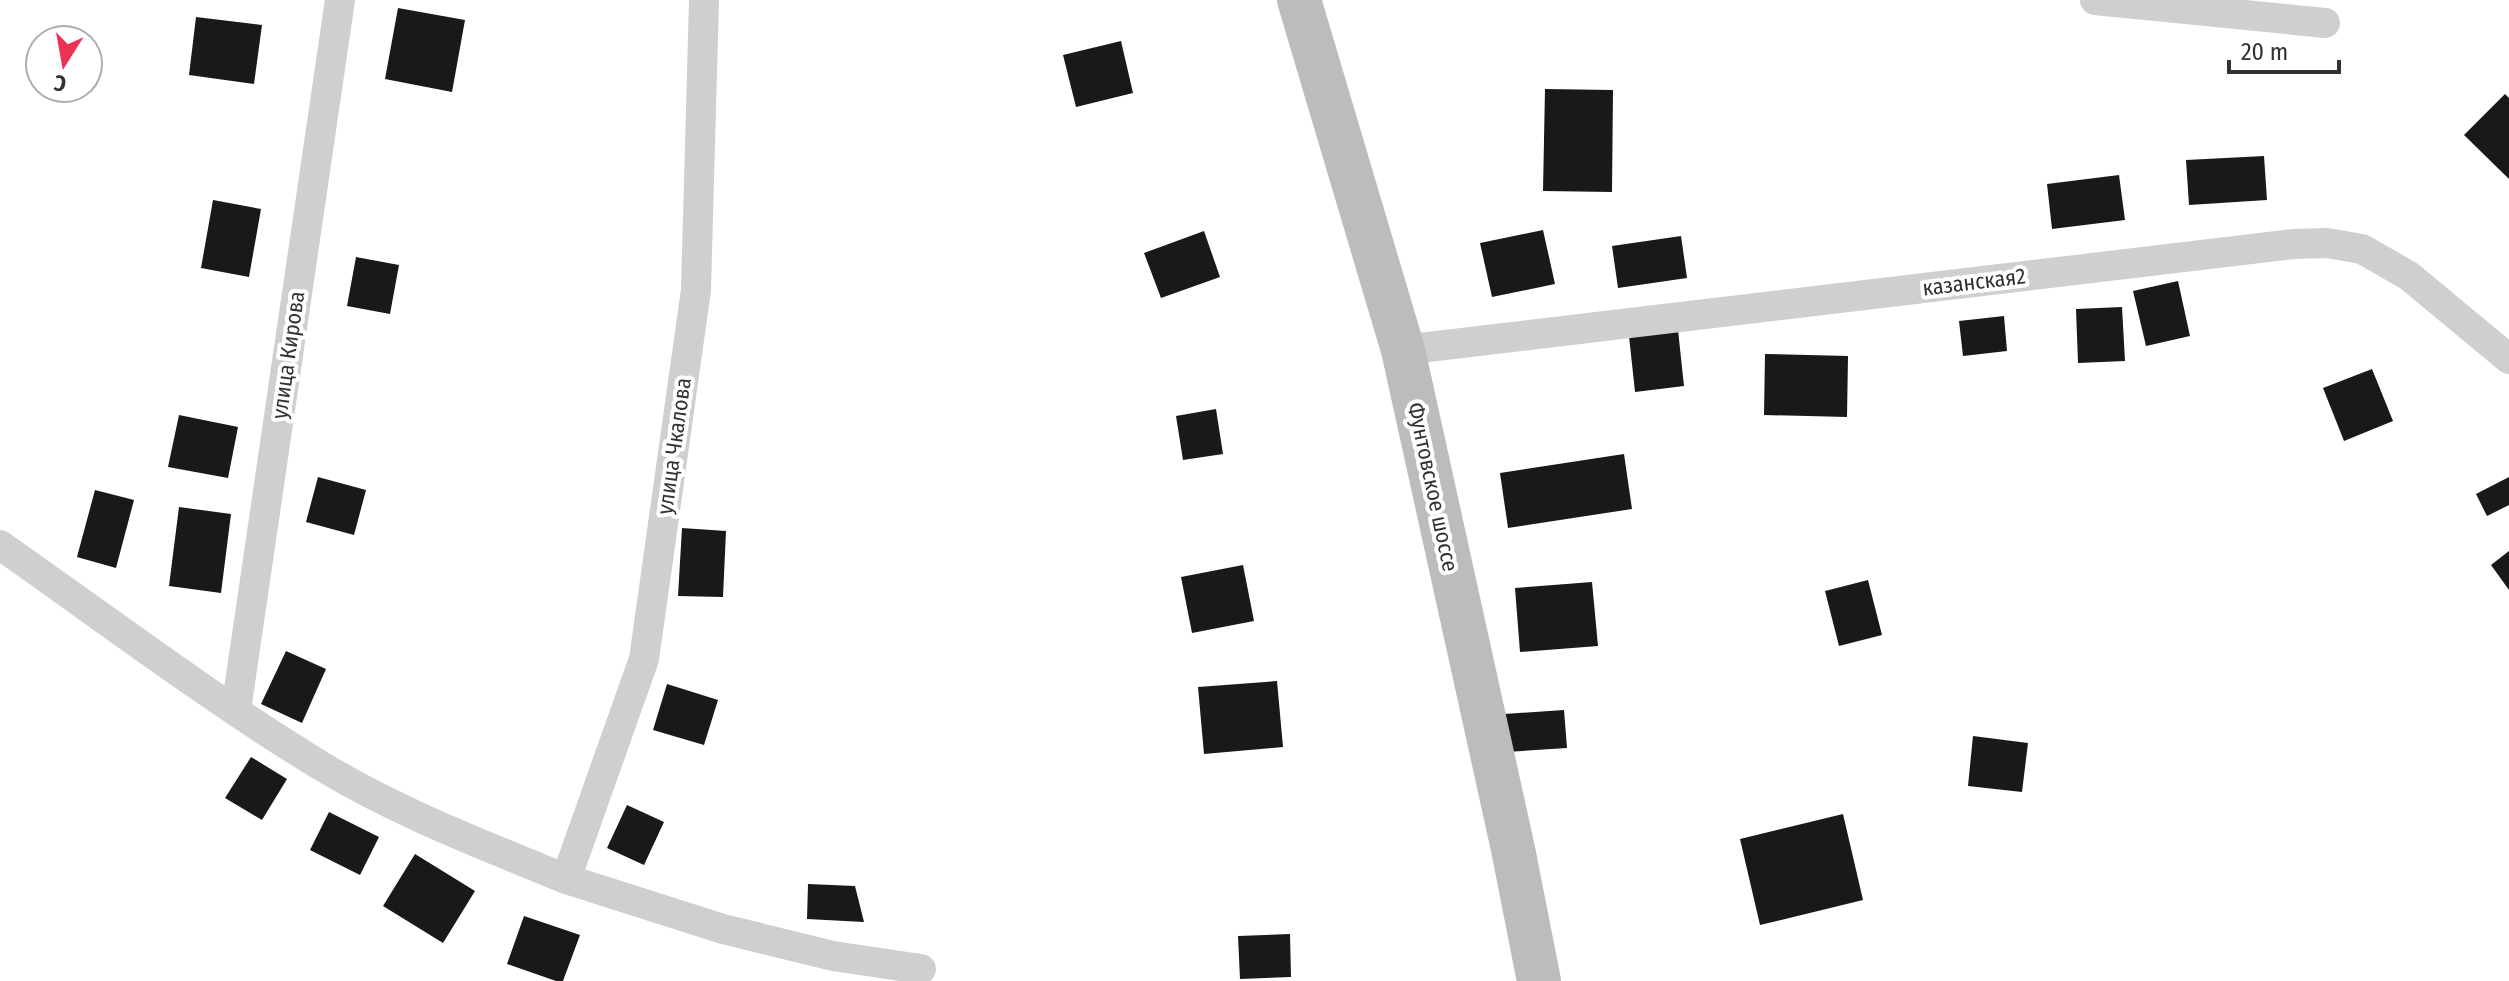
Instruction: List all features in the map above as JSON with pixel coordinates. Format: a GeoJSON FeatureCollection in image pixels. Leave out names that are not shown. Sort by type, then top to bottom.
{"type":"FeatureCollection","features":[{"type":"Feature","properties":{"kind":"street","name":"улица Кирова"},"geometry":{"type":"LineString","coordinates":[[236,710],[340,0]]}},
{"type":"Feature","properties":{"kind":"street","name":"улица Чкалова"},"geometry":{"type":"LineString","coordinates":[[566,879],[644,659],[696,290],[704,0]]}},
{"type":"Feature","properties":{"kind":"street","name":"Фунтовское шоссе"},"geometry":{"type":"LineString","coordinates":[[1299,0],[1403,350],[1539,981]]}},
{"type":"Feature","properties":{"kind":"street"},"geometry":{"type":"LineString","coordinates":[[2095,0],[2325,23]]}},
{"type":"Feature","properties":{"kind":"street","name":"казанская2"},"geometry":{"type":"LineString","coordinates":[[1403,350],[2294,244],[2327,243],[2362,249],[2409,276],[2509,359]]}},
{"type":"Feature","properties":{"kind":"street"},"geometry":{"type":"LineString","coordinates":[[0,545],[324,768],[442,829],[566,879],[723,929],[833,956],[921,969]]}},
{"type":"Feature","properties":{"kind":"building"},"geometry":{"type":"Polygon","coordinates":[[[398,8],[465,20],[452,92],[385,79],[398,8]]]}},
{"type":"Feature","properties":{"kind":"building"},"geometry":{"type":"Polygon","coordinates":[[[196,17],[262,25],[254,84],[189,75],[196,17]]]}},
{"type":"Feature","properties":{"kind":"building"},"geometry":{"type":"Polygon","coordinates":[[[1121,41],[1133,93],[1076,107],[1063,55],[1121,41]]]}},
{"type":"Feature","properties":{"kind":"building"},"geometry":{"type":"Polygon","coordinates":[[[1545,89],[1613,90],[1612,192],[1543,191],[1545,89]]]}},
{"type":"Feature","properties":{"kind":"building"},"geometry":{"type":"Polygon","coordinates":[[[2505,94],[2509,98],[2509,179],[2464,135],[2505,94]]]}},
{"type":"Feature","properties":{"kind":"building"},"geometry":{"type":"Polygon","coordinates":[[[2264,156],[2267,200],[2189,205],[2186,160],[2264,156]]]}},
{"type":"Feature","properties":{"kind":"building"},"geometry":{"type":"Polygon","coordinates":[[[2119,175],[2125,220],[2052,229],[2047,184],[2119,175]]]}},
{"type":"Feature","properties":{"kind":"building"},"geometry":{"type":"Polygon","coordinates":[[[213,200],[261,209],[249,277],[201,268],[213,200]]]}},
{"type":"Feature","properties":{"kind":"building"},"geometry":{"type":"Polygon","coordinates":[[[1543,230],[1555,284],[1492,297],[1480,243],[1543,230]]]}},
{"type":"Feature","properties":{"kind":"building"},"geometry":{"type":"Polygon","coordinates":[[[1204,231],[1220,277],[1161,298],[1144,253],[1204,231]]]}},
{"type":"Feature","properties":{"kind":"building"},"geometry":{"type":"Polygon","coordinates":[[[1681,236],[1687,278],[1618,288],[1612,246],[1681,236]]]}},
{"type":"Feature","properties":{"kind":"building"},"geometry":{"type":"Polygon","coordinates":[[[356,257],[399,265],[390,314],[347,306],[356,257]]]}},
{"type":"Feature","properties":{"kind":"building"},"geometry":{"type":"Polygon","coordinates":[[[2178,281],[2190,336],[2146,346],[2133,291],[2178,281]]]}},
{"type":"Feature","properties":{"kind":"building"},"geometry":{"type":"Polygon","coordinates":[[[2122,307],[2125,361],[2078,363],[2076,309],[2122,307]]]}},
{"type":"Feature","properties":{"kind":"building"},"geometry":{"type":"Polygon","coordinates":[[[2004,316],[2007,351],[1963,356],[1959,321],[2004,316]]]}},
{"type":"Feature","properties":{"kind":"building"},"geometry":{"type":"Polygon","coordinates":[[[1678,330],[1684,386],[1635,392],[1629,336],[1678,330]]]}},
{"type":"Feature","properties":{"kind":"building"},"geometry":{"type":"Polygon","coordinates":[[[1765,354],[1848,356],[1847,417],[1764,415],[1765,354]]]}},
{"type":"Feature","properties":{"kind":"building"},"geometry":{"type":"Polygon","coordinates":[[[2372,369],[2393,421],[2344,441],[2323,388],[2372,369]]]}},
{"type":"Feature","properties":{"kind":"building"},"geometry":{"type":"Polygon","coordinates":[[[1216,409],[1223,454],[1183,460],[1176,416],[1216,409]]]}},
{"type":"Feature","properties":{"kind":"building"},"geometry":{"type":"Polygon","coordinates":[[[179,415],[238,427],[228,478],[168,467],[179,415]]]}},
{"type":"Feature","properties":{"kind":"building"},"geometry":{"type":"Polygon","coordinates":[[[1624,454],[1632,509],[1508,528],[1500,473],[1624,454]]]}},
{"type":"Feature","properties":{"kind":"building"},"geometry":{"type":"Polygon","coordinates":[[[318,477],[366,490],[354,535],[306,522],[318,477]]]}},
{"type":"Feature","properties":{"kind":"building"},"geometry":{"type":"Polygon","coordinates":[[[2509,477],[2509,505],[2487,516],[2476,494],[2509,477]]]}},
{"type":"Feature","properties":{"kind":"building"},"geometry":{"type":"Polygon","coordinates":[[[95,490],[134,500],[116,568],[77,557],[95,490]]]}},
{"type":"Feature","properties":{"kind":"building"},"geometry":{"type":"Polygon","coordinates":[[[179,507],[231,514],[221,593],[169,586],[179,507]]]}},
{"type":"Feature","properties":{"kind":"building"},"geometry":{"type":"Polygon","coordinates":[[[682,528],[726,531],[723,597],[678,596],[682,528]]]}},
{"type":"Feature","properties":{"kind":"building"},"geometry":{"type":"Polygon","coordinates":[[[2509,551],[2509,590],[2491,565],[2509,551]]]}},
{"type":"Feature","properties":{"kind":"building"},"geometry":{"type":"Polygon","coordinates":[[[1243,565],[1254,621],[1192,633],[1181,577],[1243,565]]]}},
{"type":"Feature","properties":{"kind":"building"},"geometry":{"type":"Polygon","coordinates":[[[1868,580],[1882,635],[1839,646],[1825,591],[1868,580]]]}},
{"type":"Feature","properties":{"kind":"building"},"geometry":{"type":"Polygon","coordinates":[[[1592,582],[1598,646],[1520,652],[1515,588],[1592,582]]]}},
{"type":"Feature","properties":{"kind":"building"},"geometry":{"type":"Polygon","coordinates":[[[286,651],[326,669],[302,723],[261,704],[286,651]]]}},
{"type":"Feature","properties":{"kind":"building"},"geometry":{"type":"Polygon","coordinates":[[[1277,681],[1283,747],[1204,754],[1198,687],[1277,681]]]}},
{"type":"Feature","properties":{"kind":"building"},"geometry":{"type":"Polygon","coordinates":[[[667,684],[718,700],[704,745],[653,730],[667,684]]]}},
{"type":"Feature","properties":{"kind":"building"},"geometry":{"type":"Polygon","coordinates":[[[1564,710],[1567,748],[1507,752],[1504,714],[1564,710]]]}},
{"type":"Feature","properties":{"kind":"building"},"geometry":{"type":"Polygon","coordinates":[[[1973,736],[2028,743],[2022,792],[1968,786],[1973,736]]]}},
{"type":"Feature","properties":{"kind":"building"},"geometry":{"type":"Polygon","coordinates":[[[251,757],[287,779],[262,820],[225,798],[251,757]]]}},
{"type":"Feature","properties":{"kind":"building"},"geometry":{"type":"Polygon","coordinates":[[[627,805],[664,822],[644,865],[607,848],[627,805]]]}},
{"type":"Feature","properties":{"kind":"building"},"geometry":{"type":"Polygon","coordinates":[[[329,812],[379,837],[360,875],[310,850],[329,812]]]}},
{"type":"Feature","properties":{"kind":"building"},"geometry":{"type":"Polygon","coordinates":[[[1843,814],[1863,900],[1760,925],[1740,839],[1843,814]]]}},
{"type":"Feature","properties":{"kind":"building"},"geometry":{"type":"Polygon","coordinates":[[[415,854],[475,891],[443,943],[383,906],[415,854]]]}},
{"type":"Feature","properties":{"kind":"building"},"geometry":{"type":"Polygon","coordinates":[[[808,884],[855,886],[864,922],[807,919],[808,884]]]}},
{"type":"Feature","properties":{"kind":"building"},"geometry":{"type":"Polygon","coordinates":[[[524,916],[580,935],[563,981],[507,964],[524,916]]]}},
{"type":"Feature","properties":{"kind":"building"},"geometry":{"type":"Polygon","coordinates":[[[1290,934],[1291,977],[1240,979],[1238,936],[1290,934]]]}}]}
